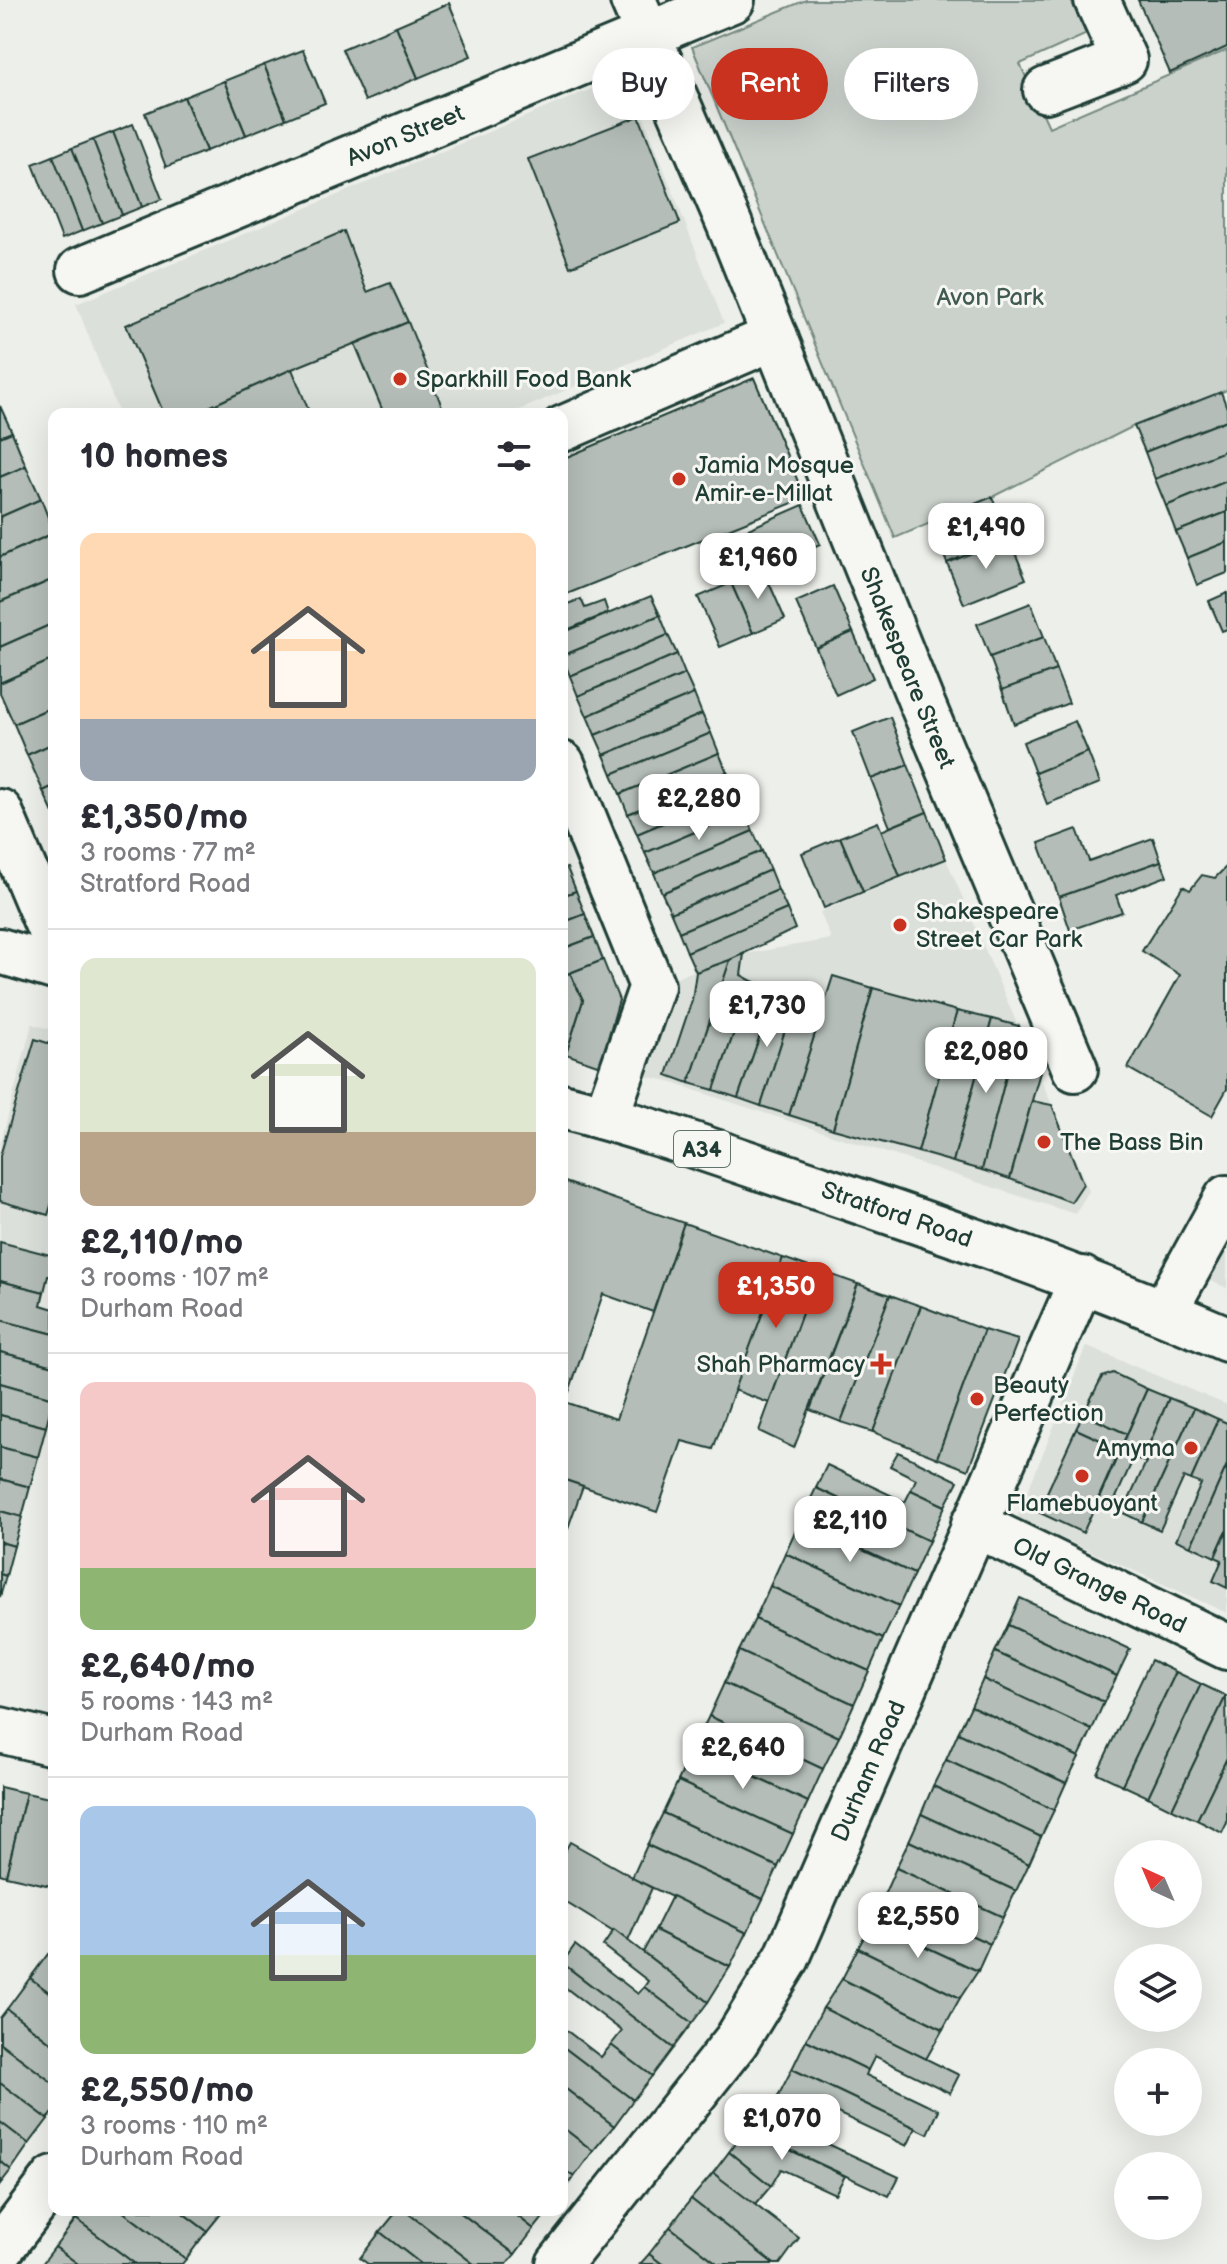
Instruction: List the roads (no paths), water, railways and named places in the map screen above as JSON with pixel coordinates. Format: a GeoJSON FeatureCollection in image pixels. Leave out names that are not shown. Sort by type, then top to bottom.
{"type":"FeatureCollection","features":[{"type":"Feature","properties":{"kind":"main road","name":"Avon Street"},"geometry":{"type":"LineString","coordinates":[[80,270],[640,17],[732,0]]}},
{"type":"Feature","properties":{"kind":"main road"},"geometry":{"type":"LineString","coordinates":[[1046,90],[1124,60],[1097,0]]}},
{"type":"Feature","properties":{"kind":"main road","name":"Shakespeare Street"},"geometry":{"type":"LineString","coordinates":[[640,17],[729,223],[920,699],[1075,1069]]}},
{"type":"Feature","properties":{"kind":"main road"},"geometry":{"type":"LineString","coordinates":[[568,426],[775,337]]}},
{"type":"Feature","properties":{"kind":"main road"},"geometry":{"type":"LineString","coordinates":[[568,779],[652,986],[606,1117]]}},
{"type":"Feature","properties":{"kind":"main road"},"geometry":{"type":"LineString","coordinates":[[0,812],[48,926]]}},
{"type":"Feature","properties":{"kind":"main road"},"geometry":{"type":"LineString","coordinates":[[1,957],[48,966]]}},
{"type":"Feature","properties":{"kind":"main road","name":"Stratford Road"},"geometry":{"type":"LineString","coordinates":[[568,1108],[606,1117],[1082,1279],[1227,1339]]}},
{"type":"Feature","properties":{"kind":"main road"},"geometry":{"type":"LineString","coordinates":[[1164,1312],[1227,1198]]}},
{"type":"Feature","properties":{"kind":"main road","name":"Durham Road"},"geometry":{"type":"LineString","coordinates":[[559,2264],[736,2041],[787,1958],[1082,1279]]}},
{"type":"Feature","properties":{"kind":"main road","name":"Old Grange Road"},"geometry":{"type":"LineString","coordinates":[[974,1524],[1227,1647]]}},
{"type":"Feature","properties":{"kind":"main road"},"geometry":{"type":"LineString","coordinates":[[0,1730],[48,1742]]}},
{"type":"Feature","properties":{"kind":"main road"},"geometry":{"type":"LineString","coordinates":[[0,2250],[48,2187]]}},
{"type":"Feature","properties":{"kind":"place","name":"Sparkhill Food Bank"},"geometry":{"type":"Point","coordinates":[400,379]}},
{"type":"Feature","properties":{"kind":"place","name":"Jamia Mosque Amir-e-Millat"},"geometry":{"type":"Point","coordinates":[679,479]}},
{"type":"Feature","properties":{"kind":"place","name":"Shakespeare Street Car Park"},"geometry":{"type":"Point","coordinates":[900,925]}},
{"type":"Feature","properties":{"kind":"place","name":"The Bass Bin"},"geometry":{"type":"Point","coordinates":[1044,1142]}},
{"type":"Feature","properties":{"kind":"place","name":"Shah Pharmacy"},"geometry":{"type":"Point","coordinates":[881,1364]}},
{"type":"Feature","properties":{"kind":"place","name":"Beauty Perfection"},"geometry":{"type":"Point","coordinates":[977,1399]}},
{"type":"Feature","properties":{"kind":"place","name":"Amyma"},"geometry":{"type":"Point","coordinates":[1191,1448]}},
{"type":"Feature","properties":{"kind":"place","name":"Flamebuoyant"},"geometry":{"type":"Point","coordinates":[1082,1476]}},
{"type":"Feature","properties":{"kind":"park label","name":"Avon Park"},"geometry":{"type":"Point","coordinates":[990,297]}}]}
